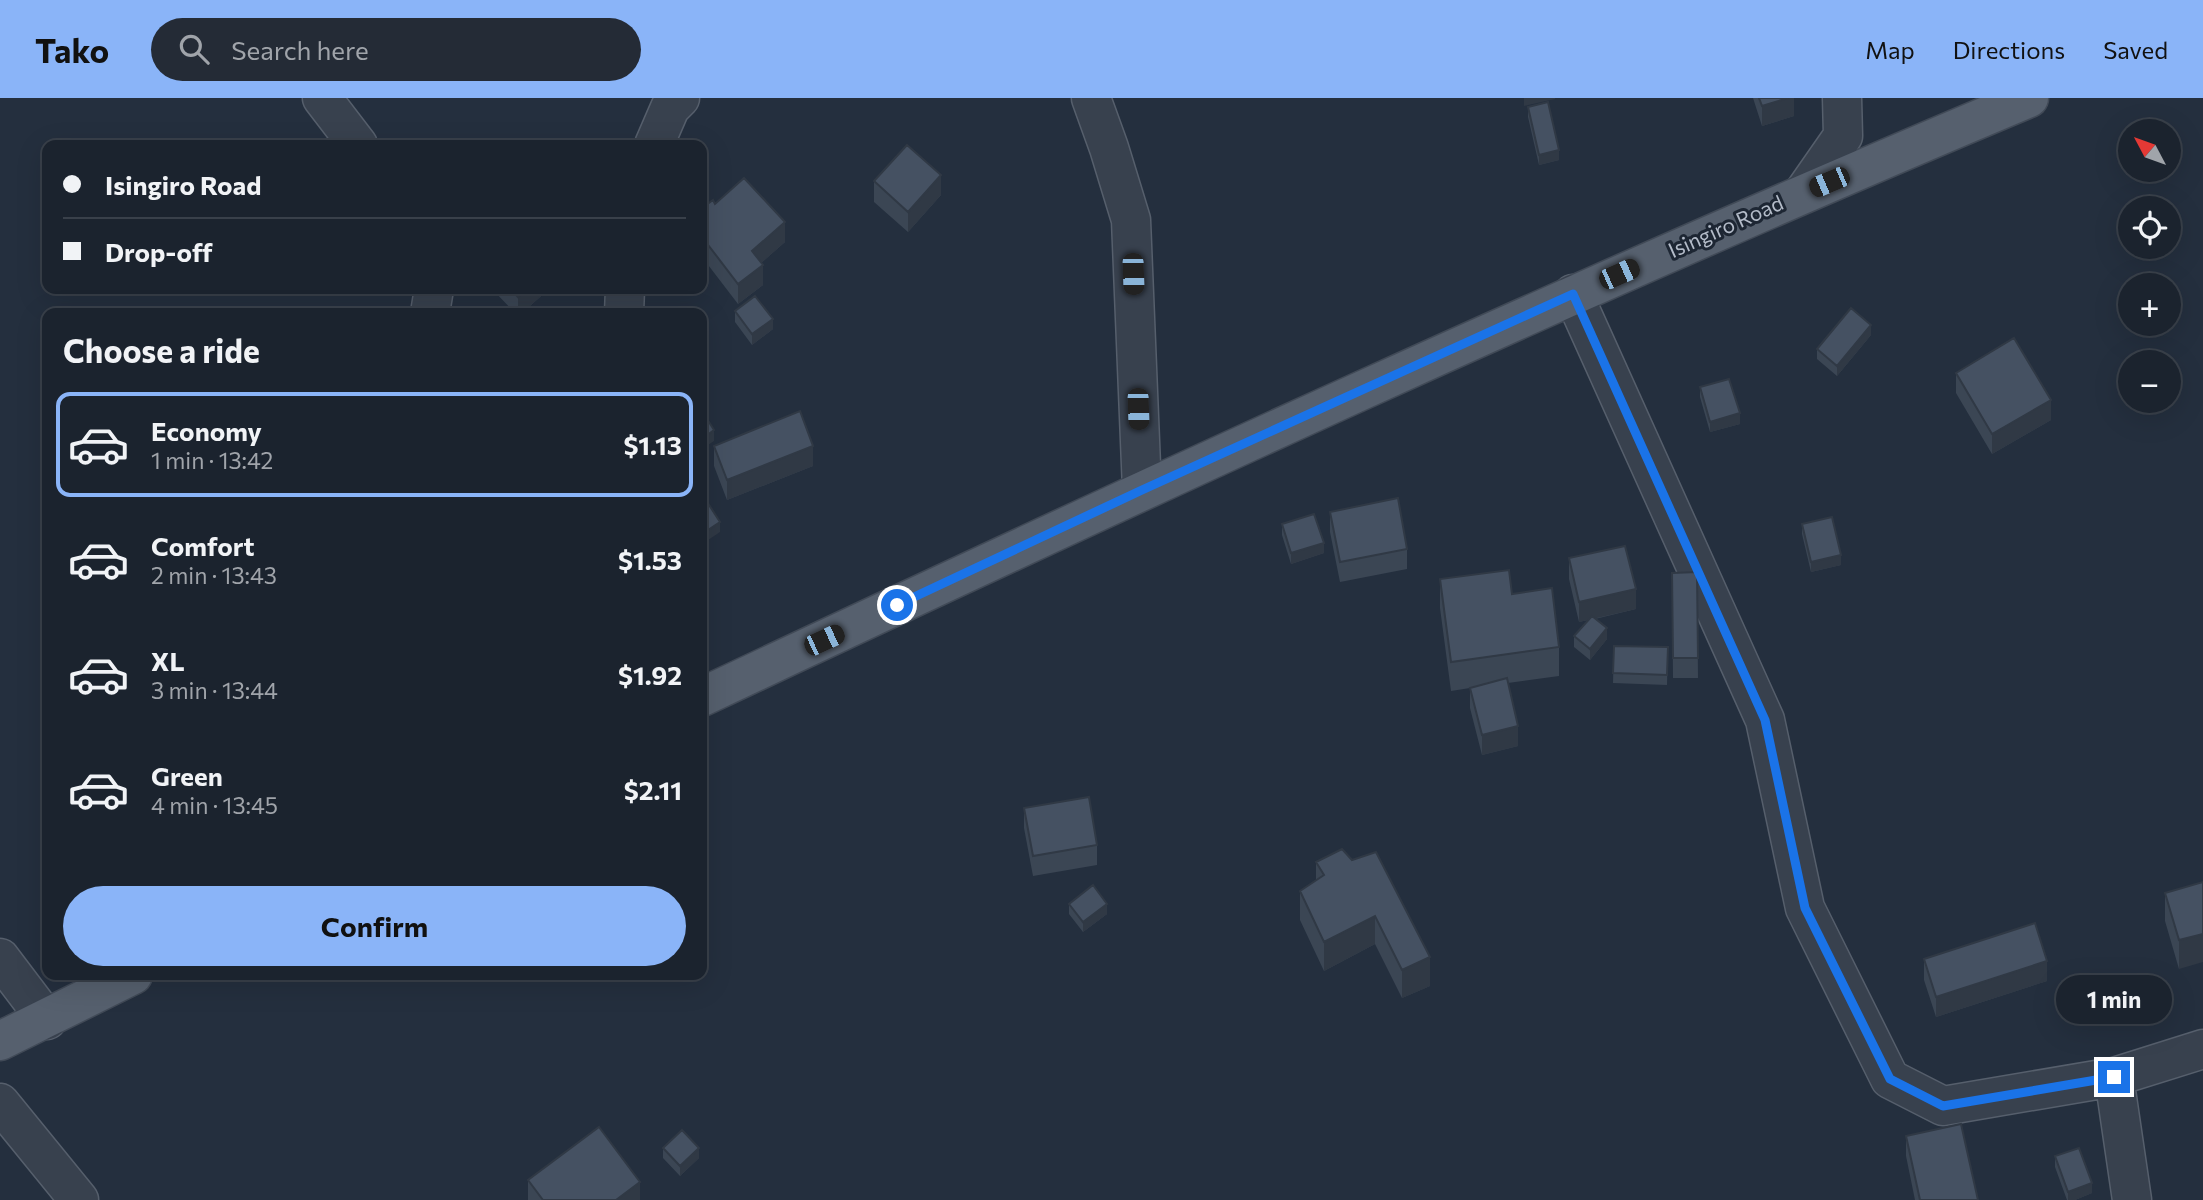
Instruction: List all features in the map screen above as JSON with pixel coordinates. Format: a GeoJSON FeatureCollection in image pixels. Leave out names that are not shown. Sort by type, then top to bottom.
{"type":"FeatureCollection","features":[{"type":"Feature","properties":{"kind":"main road","name":"Isingiro Road"},"geometry":{"type":"LineString","coordinates":[[707,695],[1142,490],[1573,294],[1804,192],[2029,98]]}},
{"type":"Feature","properties":{"kind":"main road"},"geometry":{"type":"LineString","coordinates":[[0,1041],[123,980]]}},
{"type":"Feature","properties":{"kind":"street"},"geometry":{"type":"LineString","coordinates":[[322,98],[354,140]]}},
{"type":"Feature","properties":{"kind":"street"},"geometry":{"type":"LineString","coordinates":[[655,140],[670,108],[680,98]]}},
{"type":"Feature","properties":{"kind":"street"},"geometry":{"type":"LineString","coordinates":[[1091,98],[1130,220],[1142,490]]}},
{"type":"Feature","properties":{"kind":"street"},"geometry":{"type":"LineString","coordinates":[[1804,192],[1843,136],[1842,98]]}},
{"type":"Feature","properties":{"kind":"street"},"geometry":{"type":"LineString","coordinates":[[1573,294],[1765,720],[1805,908],[1890,1079],[1943,1106],[2114,1077],[2203,1049]]}},
{"type":"Feature","properties":{"kind":"street"},"geometry":{"type":"LineString","coordinates":[[0,958],[47,1020]]}},
{"type":"Feature","properties":{"kind":"street"},"geometry":{"type":"LineString","coordinates":[[2114,1077],[2132,1200]]}},
{"type":"Feature","properties":{"kind":"street"},"geometry":{"type":"LineString","coordinates":[[0,1103],[79,1200]]}},
{"type":"Feature","properties":{"kind":"building"},"geometry":{"type":"Polygon","coordinates":[[[1759,98],[1788,98],[1762,106],[1759,98]]]}},
{"type":"Feature","properties":{"kind":"building"},"geometry":{"type":"Polygon","coordinates":[[[1548,102],[1559,150],[1539,155],[1528,107],[1548,102]]]}},
{"type":"Feature","properties":{"kind":"building"},"geometry":{"type":"Polygon","coordinates":[[[907,145],[941,175],[908,212],[874,181],[907,145]]]}},
{"type":"Feature","properties":{"kind":"building"},"geometry":{"type":"Polygon","coordinates":[[[744,178],[785,222],[752,251],[763,265],[738,284],[707,244],[707,204],[713,200],[715,204],[744,178]]]}},
{"type":"Feature","properties":{"kind":"building"},"geometry":{"type":"Polygon","coordinates":[[[755,296],[773,319],[752,334],[735,311],[755,296]]]}},
{"type":"Feature","properties":{"kind":"building"},"geometry":{"type":"Polygon","coordinates":[[[1851,308],[1871,325],[1837,366],[1817,349],[1851,308]]]}},
{"type":"Feature","properties":{"kind":"building"},"geometry":{"type":"Polygon","coordinates":[[[2014,338],[2051,400],[1992,434],[1956,373],[2014,338]]]}},
{"type":"Feature","properties":{"kind":"building"},"geometry":{"type":"Polygon","coordinates":[[[1729,379],[1740,413],[1710,422],[1700,387],[1729,379]]]}},
{"type":"Feature","properties":{"kind":"building"},"geometry":{"type":"Polygon","coordinates":[[[800,411],[813,446],[727,480],[714,446],[800,411]]]}},
{"type":"Feature","properties":{"kind":"building"},"geometry":{"type":"Polygon","coordinates":[[[707,419],[714,430],[707,435],[707,419]]]}},
{"type":"Feature","properties":{"kind":"building"},"geometry":{"type":"Polygon","coordinates":[[[1398,498],[1407,549],[1340,562],[1330,512],[1398,498]]]}},
{"type":"Feature","properties":{"kind":"building"},"geometry":{"type":"Polygon","coordinates":[[[707,502],[720,522],[707,531],[707,502]]]}},
{"type":"Feature","properties":{"kind":"building"},"geometry":{"type":"Polygon","coordinates":[[[1314,514],[1324,543],[1291,553],[1282,524],[1314,514]]]}},
{"type":"Feature","properties":{"kind":"building"},"geometry":{"type":"Polygon","coordinates":[[[1832,517],[1841,555],[1811,562],[1802,524],[1832,517]]]}},
{"type":"Feature","properties":{"kind":"building"},"geometry":{"type":"Polygon","coordinates":[[[1625,546],[1636,589],[1579,602],[1569,558],[1625,546]]]}},
{"type":"Feature","properties":{"kind":"building"},"geometry":{"type":"Polygon","coordinates":[[[1509,570],[1512,594],[1552,588],[1559,647],[1451,662],[1440,579],[1509,570]]]}},
{"type":"Feature","properties":{"kind":"building"},"geometry":{"type":"Polygon","coordinates":[[[1697,572],[1698,658],[1673,658],[1672,573],[1697,572]]]}},
{"type":"Feature","properties":{"kind":"building"},"geometry":{"type":"Polygon","coordinates":[[[1592,616],[1607,628],[1590,649],[1574,636],[1592,616]]]}},
{"type":"Feature","properties":{"kind":"building"},"geometry":{"type":"Polygon","coordinates":[[[1614,646],[1668,647],[1667,675],[1613,673],[1614,646]]]}},
{"type":"Feature","properties":{"kind":"building"},"geometry":{"type":"Polygon","coordinates":[[[1507,678],[1518,726],[1482,735],[1470,688],[1507,678]]]}},
{"type":"Feature","properties":{"kind":"building"},"geometry":{"type":"Polygon","coordinates":[[[1089,797],[1097,845],[1033,856],[1024,808],[1089,797]]]}},
{"type":"Feature","properties":{"kind":"building"},"geometry":{"type":"Polygon","coordinates":[[[1342,849],[1352,860],[1376,852],[1430,957],[1402,970],[1375,916],[1324,942],[1300,891],[1324,875],[1316,862],[1342,849]]]}},
{"type":"Feature","properties":{"kind":"building"},"geometry":{"type":"Polygon","coordinates":[[[2203,882],[2203,934],[2179,940],[2165,893],[2203,882]]]}},
{"type":"Feature","properties":{"kind":"building"},"geometry":{"type":"Polygon","coordinates":[[[1093,885],[1107,904],[1083,922],[1069,904],[1093,885]]]}},
{"type":"Feature","properties":{"kind":"building"},"geometry":{"type":"Polygon","coordinates":[[[2035,923],[2047,961],[1936,997],[1924,959],[2035,923]]]}},
{"type":"Feature","properties":{"kind":"building"},"geometry":{"type":"Polygon","coordinates":[[[1961,1124],[1978,1200],[1920,1200],[1906,1136],[1961,1124]]]}},
{"type":"Feature","properties":{"kind":"building"},"geometry":{"type":"Polygon","coordinates":[[[599,1127],[640,1182],[616,1200],[543,1200],[528,1180],[599,1127]]]}},
{"type":"Feature","properties":{"kind":"building"},"geometry":{"type":"Polygon","coordinates":[[[682,1130],[699,1148],[680,1166],[663,1148],[682,1130]]]}},
{"type":"Feature","properties":{"kind":"building"},"geometry":{"type":"Polygon","coordinates":[[[2079,1148],[2092,1183],[2068,1192],[2055,1156],[2079,1148]]]}},
{"type":"Feature","properties":{"kind":"route"},"geometry":{"type":"LineString","coordinates":[[897,605],[1573,294],[1765,720],[1805,908],[1890,1079],[1943,1106],[2114,1077]]}}]}
